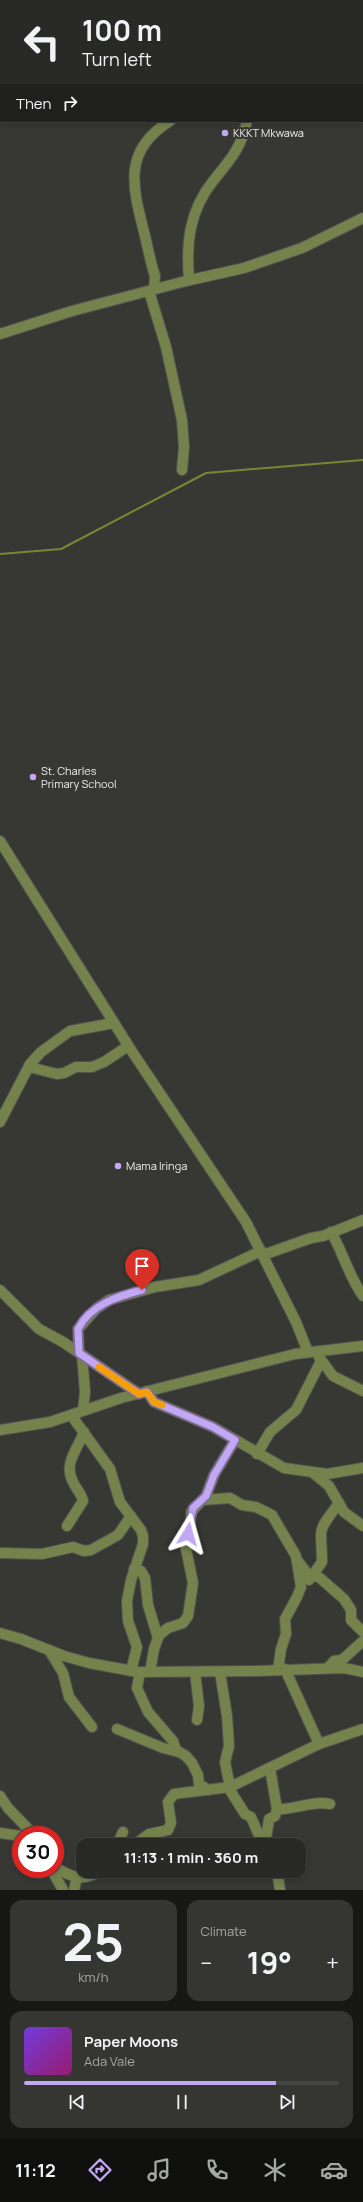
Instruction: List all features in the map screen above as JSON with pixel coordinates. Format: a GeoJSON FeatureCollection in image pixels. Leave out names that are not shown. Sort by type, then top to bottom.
{"type":"FeatureCollection","features":[{"type":"Feature","properties":{"kind":"street"},"geometry":{"type":"LineString","coordinates":[[168,122],[159,128],[144,144],[137,157],[134,171],[135,195],[155,276],[151,290],[182,420],[184,447],[182,470]]}},
{"type":"Feature","properties":{"kind":"street"},"geometry":{"type":"LineString","coordinates":[[189,280],[187,245],[189,229],[195,211],[210,186],[235,155],[242,141],[247,122]]}},
{"type":"Feature","properties":{"kind":"street"},"geometry":{"type":"LineString","coordinates":[[0,334],[72,311],[189,280],[244,268],[286,254],[323,239],[363,218]]}},
{"type":"Feature","properties":{"kind":"street"},"geometry":{"type":"LineString","coordinates":[[0,841],[128,1046],[230,1197],[262,1253],[312,1352],[333,1376],[363,1391]]}},
{"type":"Feature","properties":{"kind":"street"},"geometry":{"type":"LineString","coordinates":[[0,1122],[29,1066],[42,1052],[70,1031],[114,1023]]}},
{"type":"Feature","properties":{"kind":"street"},"geometry":{"type":"LineString","coordinates":[[29,1066],[57,1074],[76,1068],[92,1067],[104,1062],[128,1046]]}},
{"type":"Feature","properties":{"kind":"street"},"geometry":{"type":"LineString","coordinates":[[83,1410],[85,1392],[78,1329],[101,1305],[130,1294],[199,1280],[262,1253],[331,1232],[363,1220]]}},
{"type":"Feature","properties":{"kind":"street"},"geometry":{"type":"LineString","coordinates":[[331,1232],[340,1247],[356,1285],[363,1296]]}},
{"type":"Feature","properties":{"kind":"street"},"geometry":{"type":"LineString","coordinates":[[0,1290],[30,1322],[143,1393],[154,1402],[213,1427],[257,1454],[284,1468],[327,1474],[363,1468]]}},
{"type":"Feature","properties":{"kind":"street"},"geometry":{"type":"LineString","coordinates":[[0,1430],[50,1422],[83,1410],[143,1393],[295,1354],[363,1346]]}},
{"type":"Feature","properties":{"kind":"street"},"geometry":{"type":"LineString","coordinates":[[257,1454],[270,1432],[296,1410],[321,1361]]}},
{"type":"Feature","properties":{"kind":"street"},"geometry":{"type":"LineString","coordinates":[[71,1415],[110,1469],[120,1502],[141,1530],[143,1536],[143,1544],[134,1569],[127,1601],[128,1621],[137,1647],[140,1672]]}},
{"type":"Feature","properties":{"kind":"street"},"geometry":{"type":"LineString","coordinates":[[67,1526],[83,1501],[73,1482],[70,1468],[72,1454],[84,1432]]}},
{"type":"Feature","properties":{"kind":"street"},"geometry":{"type":"LineString","coordinates":[[208,1790],[199,1784],[198,1775],[192,1763],[179,1752],[173,1741],[148,1712],[137,1688],[140,1672],[158,1638],[168,1628],[183,1623],[188,1616],[193,1583],[186,1539],[190,1528],[191,1512],[203,1500],[235,1440]]}},
{"type":"Feature","properties":{"kind":"street"},"geometry":{"type":"LineString","coordinates":[[312,1472],[329,1486],[344,1512],[363,1526]]}},
{"type":"Feature","properties":{"kind":"street"},"geometry":{"type":"LineString","coordinates":[[203,1500],[230,1498],[242,1505],[256,1507],[272,1516],[297,1560],[307,1573],[320,1578],[344,1599],[351,1610],[351,1620],[363,1632]]}},
{"type":"Feature","properties":{"kind":"street"},"geometry":{"type":"LineString","coordinates":[[301,1587],[314,1576],[322,1562],[320,1549],[323,1540],[322,1531],[339,1503]]}},
{"type":"Feature","properties":{"kind":"street"},"geometry":{"type":"LineString","coordinates":[[0,1553],[42,1554],[74,1547],[84,1551],[91,1550],[118,1535],[131,1516]]}},
{"type":"Feature","properties":{"kind":"street"},"geometry":{"type":"LineString","coordinates":[[297,1560],[301,1587],[298,1597],[285,1619],[286,1636],[281,1649],[282,1670],[319,1744]]}},
{"type":"Feature","properties":{"kind":"street"},"geometry":{"type":"LineString","coordinates":[[134,1569],[141,1571],[145,1578],[148,1605],[158,1638]]}},
{"type":"Feature","properties":{"kind":"street"},"geometry":{"type":"LineString","coordinates":[[0,1634],[21,1639],[89,1663],[140,1672],[220,1672],[328,1668],[354,1669],[363,1672]]}},
{"type":"Feature","properties":{"kind":"street"},"geometry":{"type":"LineString","coordinates":[[328,1668],[334,1661],[342,1660],[363,1641]]}},
{"type":"Feature","properties":{"kind":"street"},"geometry":{"type":"LineString","coordinates":[[49,1650],[63,1673],[69,1697],[92,1727]]}},
{"type":"Feature","properties":{"kind":"street"},"geometry":{"type":"LineString","coordinates":[[195,1672],[199,1706],[197,1720]]}},
{"type":"Feature","properties":{"kind":"street"},"geometry":{"type":"LineString","coordinates":[[220,1672],[227,1716],[229,1746],[225,1762],[229,1787],[244,1812],[251,1817],[261,1838]]}},
{"type":"Feature","properties":{"kind":"street"},"geometry":{"type":"LineString","coordinates":[[117,1729],[163,1748],[179,1752]]}},
{"type":"Feature","properties":{"kind":"street"},"geometry":{"type":"LineString","coordinates":[[144,1838],[149,1834],[165,1832],[169,1828],[171,1823],[168,1806],[170,1797],[174,1794],[229,1787],[319,1744],[363,1729]]}},
{"type":"Feature","properties":{"kind":"street"},"geometry":{"type":"LineString","coordinates":[[265,1838],[269,1819],[275,1816],[277,1809],[270,1768]]}},
{"type":"Feature","properties":{"kind":"street"},"geometry":{"type":"LineString","coordinates":[[1,1800],[26,1826]]}},
{"type":"Feature","properties":{"kind":"street"},"geometry":{"type":"LineString","coordinates":[[277,1809],[291,1809],[313,1803],[330,1804]]}},
{"type":"Feature","properties":{"kind":"street"},"geometry":{"type":"LineString","coordinates":[[120,1838],[123,1832]]}},
{"type":"Feature","properties":{"kind":"street"},"geometry":{"type":"LineString","coordinates":[[0,1833],[12,1835]]}},
{"type":"Feature","properties":{"kind":"street"},"geometry":{"type":"LineString","coordinates":[[64,1871],[76,1877]]}},
{"type":"Feature","properties":{"kind":"street"},"geometry":{"type":"LineString","coordinates":[[56,1878],[63,1890]]}},
{"type":"Feature","properties":{"kind":"street"},"geometry":{"type":"LineString","coordinates":[[74,1890],[77,1878]]}},
{"type":"Feature","properties":{"kind":"street"},"geometry":{"type":"LineString","coordinates":[[278,1878],[280,1890]]}},
{"type":"Feature","properties":{"kind":"waterway"},"geometry":{"type":"LineString","coordinates":[[0,554],[61,549],[206,473],[363,460]]}},
{"type":"Feature","properties":{"kind":"slow traffic"},"geometry":{"type":"LineString","coordinates":[[99,1367],[113,1378],[139,1394],[147,1392],[154,1402],[162,1405]]}},
{"type":"Feature","properties":{"kind":"place","name":"KKKT Mkwawa"},"geometry":{"type":"Point","coordinates":[225,133]}},
{"type":"Feature","properties":{"kind":"place","name":"St. Charles Primary School"},"geometry":{"type":"Point","coordinates":[33,777]}},
{"type":"Feature","properties":{"kind":"place","name":"Mama Iringa"},"geometry":{"type":"Point","coordinates":[118,1166]}},
{"type":"Feature","properties":{"kind":"route"},"geometry":{"type":"LineString","coordinates":[[142,1290],[109,1300],[96,1309],[80,1325],[78,1329],[79,1353],[113,1378],[139,1394],[147,1392],[154,1402],[213,1427],[235,1440],[214,1475],[206,1496],[193,1508],[191,1512],[188,1534]]}}]}
